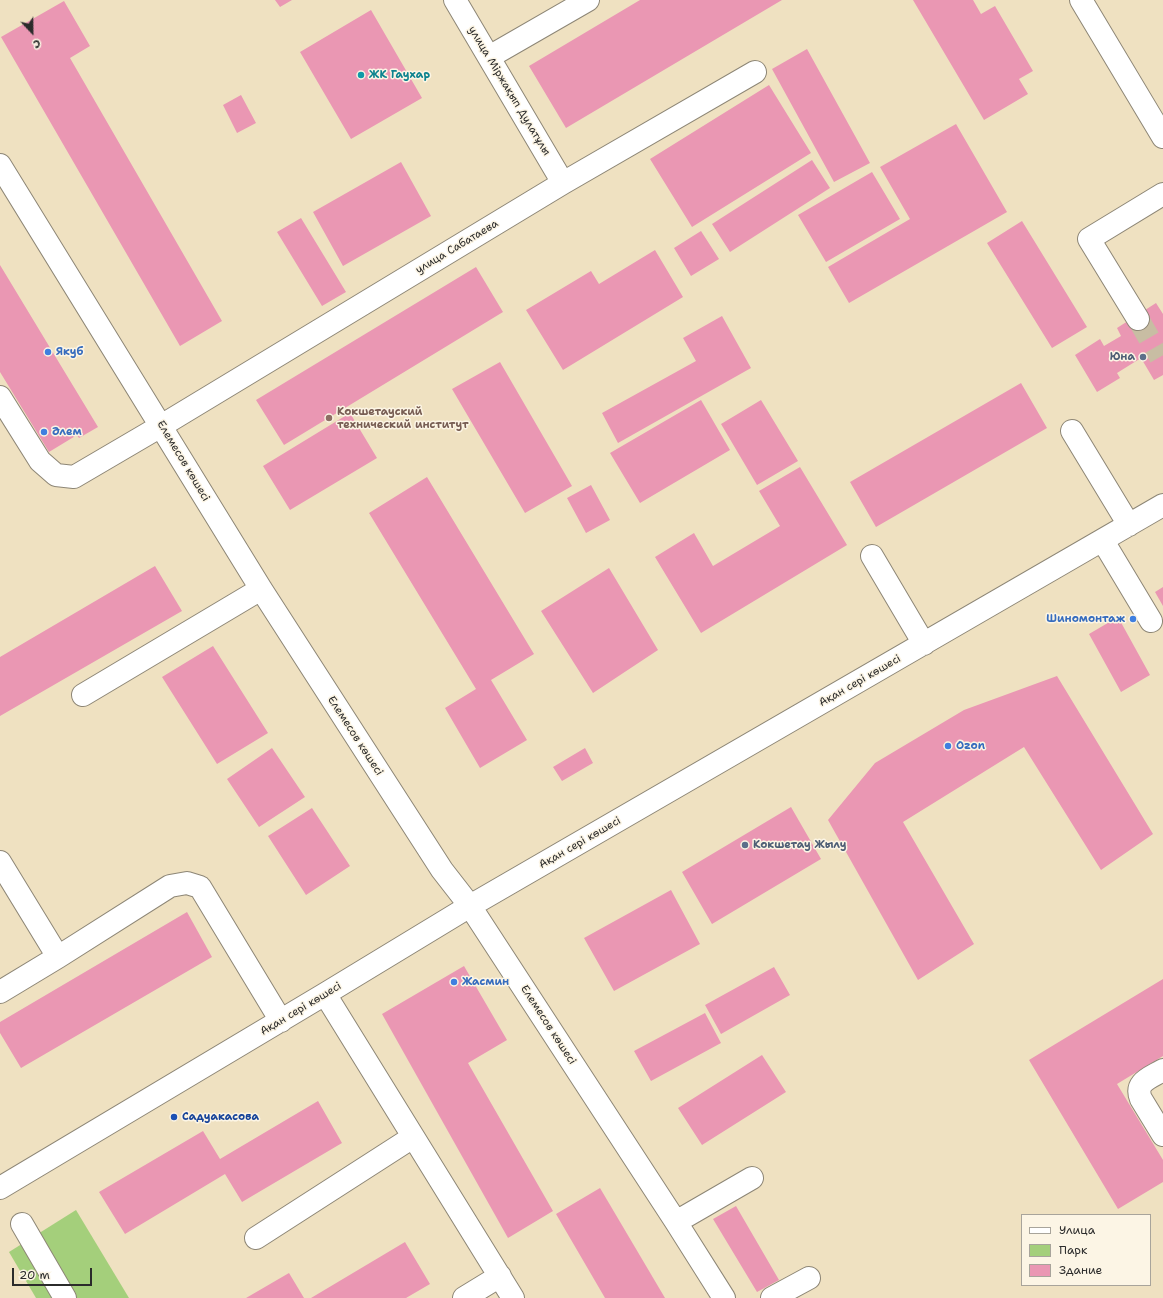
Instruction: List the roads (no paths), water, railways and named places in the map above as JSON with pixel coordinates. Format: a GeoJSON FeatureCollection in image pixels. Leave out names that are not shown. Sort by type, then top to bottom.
{"type":"FeatureCollection","features":[{"type":"Feature","properties":{"kind":"main road","name":"улица Міржақып Дулатұлы"},"geometry":{"type":"LineString","coordinates":[[456,0],[563,183]]}},
{"type":"Feature","properties":{"kind":"main road"},"geometry":{"type":"LineString","coordinates":[[489,57],[588,0]]}},
{"type":"Feature","properties":{"kind":"main road"},"geometry":{"type":"LineString","coordinates":[[1081,0],[1163,137]]}},
{"type":"Feature","properties":{"kind":"main road","name":"улица Сабатаева"},"geometry":{"type":"LineString","coordinates":[[0,397],[40,461],[56,476],[74,477],[162,426],[563,183],[755,72]]}},
{"type":"Feature","properties":{"kind":"main road","name":"Елемесов көшесі"},"geometry":{"type":"LineString","coordinates":[[0,165],[162,426],[261,590],[442,870],[470,906],[724,1298]]}},
{"type":"Feature","properties":{"kind":"main road"},"geometry":{"type":"LineString","coordinates":[[1138,319],[1090,239],[1163,194]]}},
{"type":"Feature","properties":{"kind":"main road"},"geometry":{"type":"LineString","coordinates":[[1072,431],[1129,525]]}},
{"type":"Feature","properties":{"kind":"main road","name":"Ақан сері көшесі"},"geometry":{"type":"LineString","coordinates":[[0,1188],[326,994],[470,906],[1163,505]]}},
{"type":"Feature","properties":{"kind":"main road"},"geometry":{"type":"LineString","coordinates":[[1103,541],[1151,621]]}},
{"type":"Feature","properties":{"kind":"main road"},"geometry":{"type":"LineString","coordinates":[[872,556],[924,644]]}},
{"type":"Feature","properties":{"kind":"main road"},"geometry":{"type":"LineString","coordinates":[[83,695],[261,590]]}},
{"type":"Feature","properties":{"kind":"main road"},"geometry":{"type":"LineString","coordinates":[[0,862],[58,957]]}},
{"type":"Feature","properties":{"kind":"main road"},"geometry":{"type":"LineString","coordinates":[[0,992],[170,886],[187,883],[200,887],[281,1021]]}},
{"type":"Feature","properties":{"kind":"main road"},"geometry":{"type":"LineString","coordinates":[[326,994],[513,1298]]}},
{"type":"Feature","properties":{"kind":"main road"},"geometry":{"type":"LineString","coordinates":[[1163,1070],[1142,1083],[1139,1088],[1141,1099],[1163,1135]]}},
{"type":"Feature","properties":{"kind":"main road"},"geometry":{"type":"LineString","coordinates":[[256,1238],[413,1137]]}},
{"type":"Feature","properties":{"kind":"main road"},"geometry":{"type":"LineString","coordinates":[[676,1222],[752,1178]]}},
{"type":"Feature","properties":{"kind":"main road"},"geometry":{"type":"LineString","coordinates":[[22,1224],[65,1298]]}},
{"type":"Feature","properties":{"kind":"main road"},"geometry":{"type":"LineString","coordinates":[[464,1298],[500,1276]]}},
{"type":"Feature","properties":{"kind":"main road"},"geometry":{"type":"LineString","coordinates":[[772,1298],[809,1278]]}},
{"type":"Feature","properties":{"kind":"tunnel"},"geometry":{"type":"LineString","coordinates":[[1138,319],[1160,357]]}},
{"type":"Feature","properties":{"kind":"place","name":"ЖК Гаухар"},"geometry":{"type":"Point","coordinates":[361,75]}},
{"type":"Feature","properties":{"kind":"place","name":"Якуб"},"geometry":{"type":"Point","coordinates":[48,352]}},
{"type":"Feature","properties":{"kind":"place","name":"Юна"},"geometry":{"type":"Point","coordinates":[1143,357]}},
{"type":"Feature","properties":{"kind":"place","name":"Кокшетауский технический институт"},"geometry":{"type":"Point","coordinates":[329,418]}},
{"type":"Feature","properties":{"kind":"place","name":"Әлем"},"geometry":{"type":"Point","coordinates":[44,432]}},
{"type":"Feature","properties":{"kind":"place","name":"Шиномонтаж"},"geometry":{"type":"Point","coordinates":[1133,619]}},
{"type":"Feature","properties":{"kind":"place","name":"Ozon"},"geometry":{"type":"Point","coordinates":[948,746]}},
{"type":"Feature","properties":{"kind":"place","name":"Кокшетау Жылу"},"geometry":{"type":"Point","coordinates":[745,845]}},
{"type":"Feature","properties":{"kind":"place","name":"Жасмин"},"geometry":{"type":"Point","coordinates":[454,982]}},
{"type":"Feature","properties":{"kind":"place","name":"Садуакасова"},"geometry":{"type":"Point","coordinates":[174,1117]}}]}
